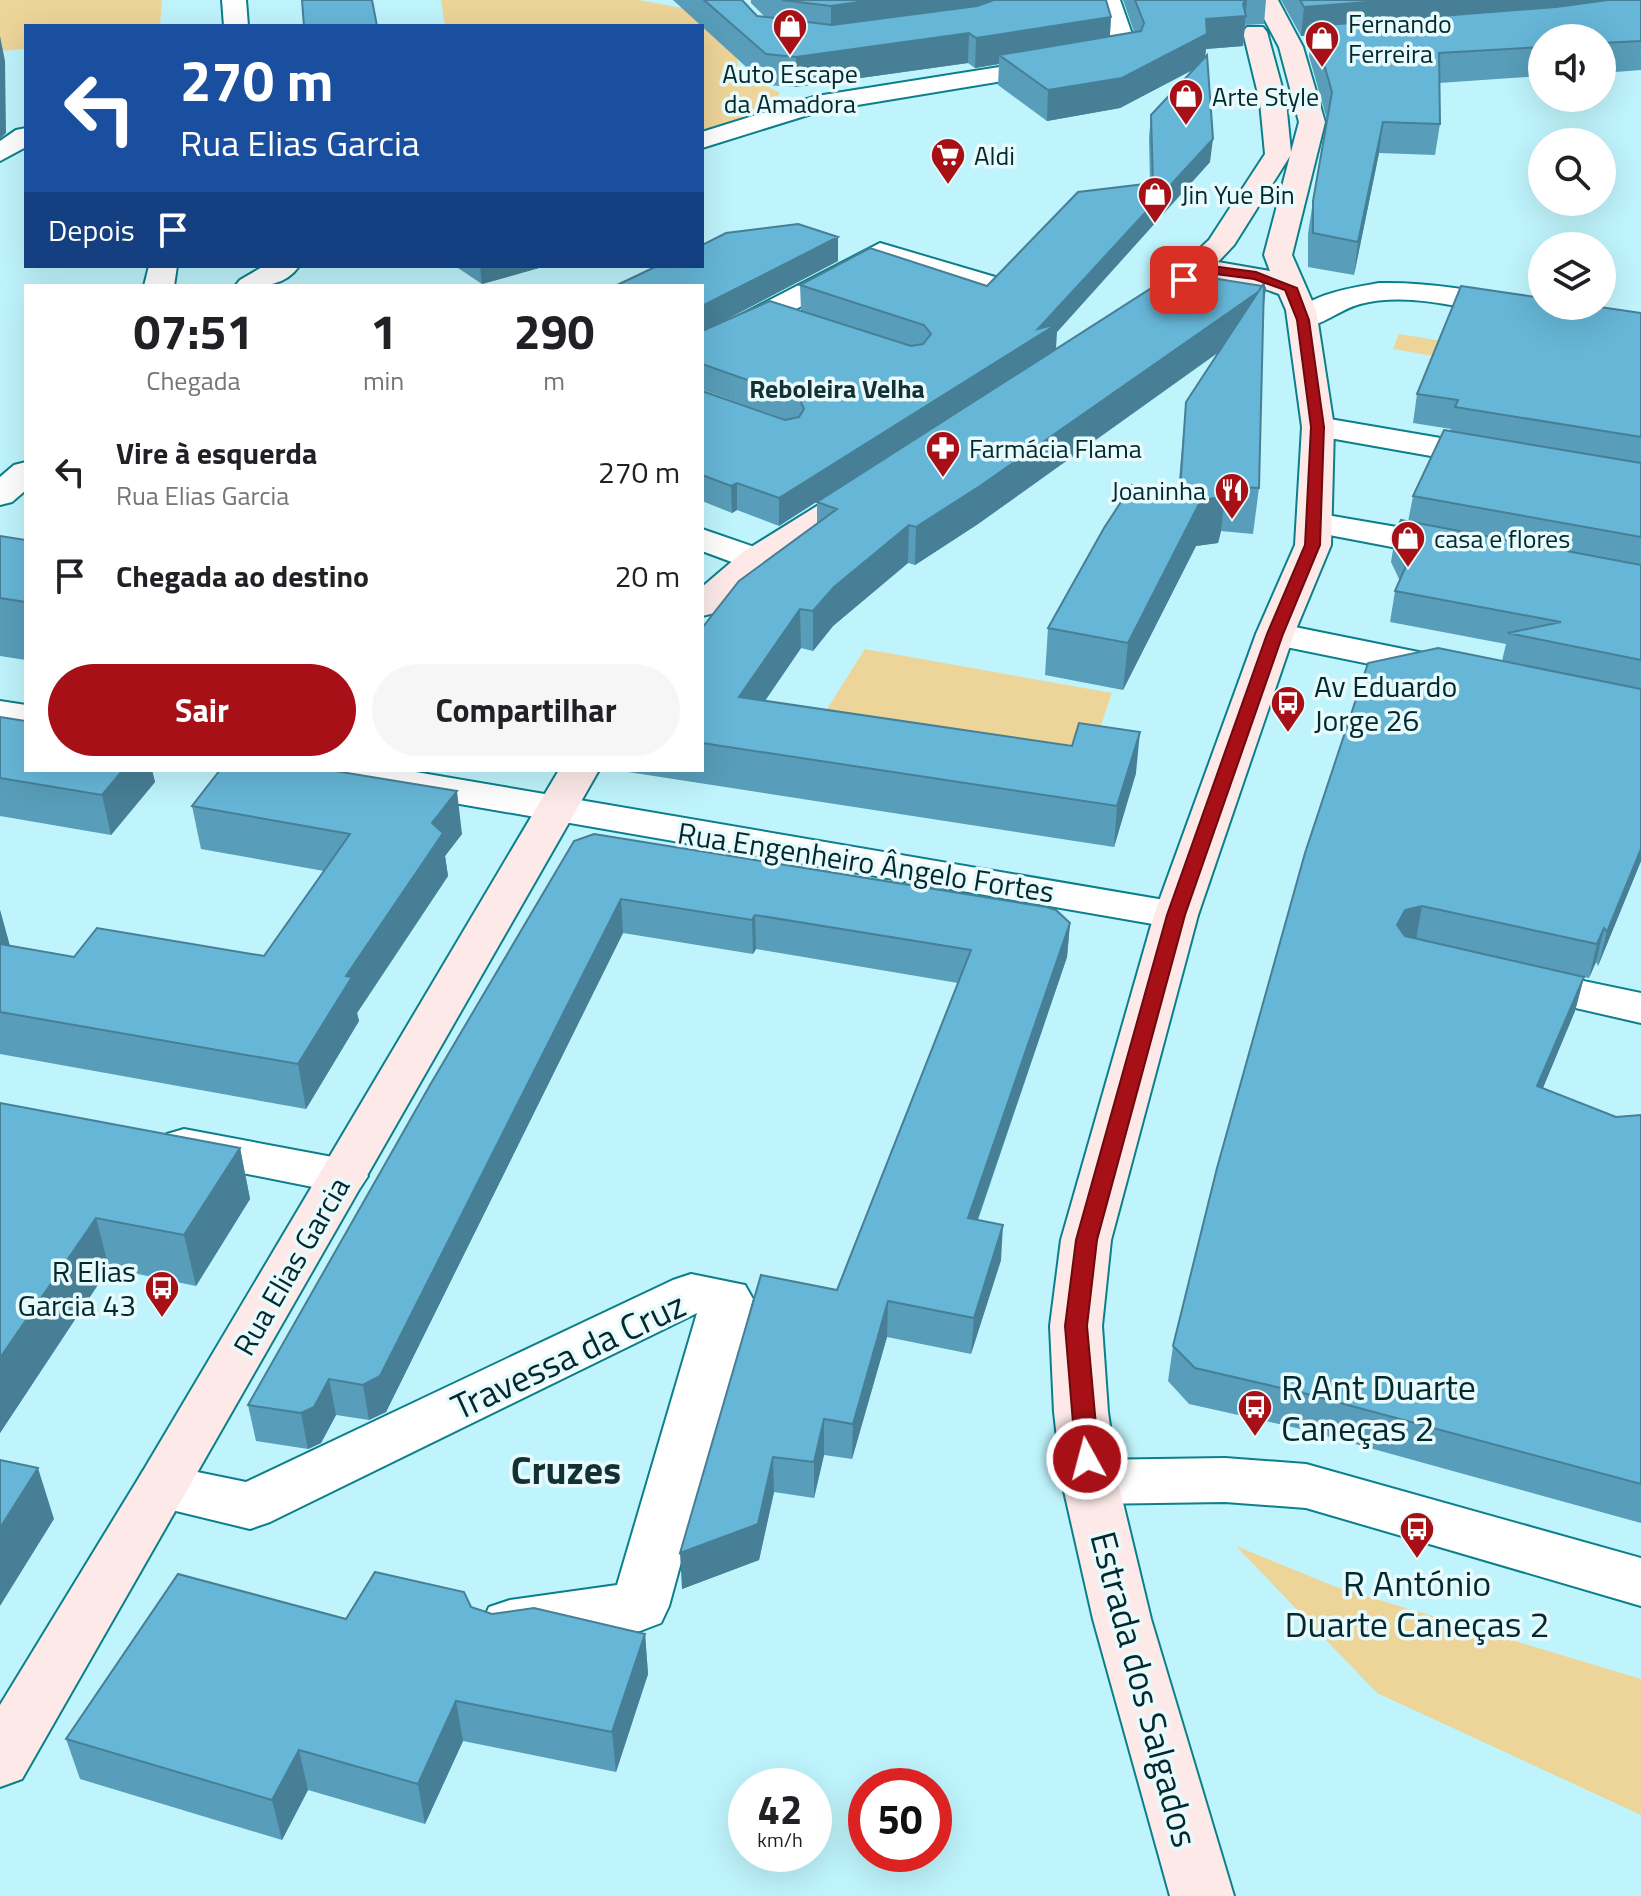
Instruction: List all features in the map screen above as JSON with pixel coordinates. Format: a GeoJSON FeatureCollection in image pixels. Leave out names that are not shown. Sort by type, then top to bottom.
{"type":"FeatureCollection","features":[{"type":"Feature","properties":{"kind":"main road"},"geometry":{"type":"LineString","coordinates":[[1106,334],[1170,292],[1220,245],[1278,154],[1273,102],[1264,61],[1241,0]]}},
{"type":"Feature","properties":{"kind":"main road"},"geometry":{"type":"LineString","coordinates":[[1266,0],[1303,46],[1312,122],[1278,255],[1297,304]]}},
{"type":"Feature","properties":{"kind":"main road"},"geometry":{"type":"LineString","coordinates":[[1197,268],[1256,276],[1297,304]]}},
{"type":"Feature","properties":{"kind":"main road","name":"Estrada dos Salgados"},"geometry":{"type":"LineString","coordinates":[[1202,1896],[1122,1619],[1090,1482],[1081,1412],[1076,1326],[1086,1240],[1176,915],[1275,634],[1313,545],[1318,427],[1297,304]]}},
{"type":"Feature","properties":{"kind":"main road"},"geometry":{"type":"LineString","coordinates":[[704,603],[756,560],[886,477]]}},
{"type":"Feature","properties":{"kind":"main road","name":"Rua Elias Garcia"},"geometry":{"type":"LineString","coordinates":[[7,1734],[163,1487],[567,790]]}},
{"type":"Feature","properties":{"kind":"street"},"geometry":{"type":"LineString","coordinates":[[234,0],[236,24]]}},
{"type":"Feature","properties":{"kind":"street"},"geometry":{"type":"LineString","coordinates":[[704,139],[817,104],[1127,54],[1108,0]]}},
{"type":"Feature","properties":{"kind":"street"},"geometry":{"type":"LineString","coordinates":[[0,153],[24,137]]}},
{"type":"Feature","properties":{"kind":"street"},"geometry":{"type":"LineString","coordinates":[[704,346],[880,252],[992,285]]}},
{"type":"Feature","properties":{"kind":"street"},"geometry":{"type":"LineString","coordinates":[[254,284],[282,268]]}},
{"type":"Feature","properties":{"kind":"street"},"geometry":{"type":"LineString","coordinates":[[1297,304],[1383,291],[1428,294],[1528,311]]}},
{"type":"Feature","properties":{"kind":"street"},"geometry":{"type":"LineString","coordinates":[[767,312],[810,327]]}},
{"type":"Feature","properties":{"kind":"street"},"geometry":{"type":"LineString","coordinates":[[1318,427],[1520,461]]}},
{"type":"Feature","properties":{"kind":"street"},"geometry":{"type":"LineString","coordinates":[[0,495],[24,474]]}},
{"type":"Feature","properties":{"kind":"street"},"geometry":{"type":"LineString","coordinates":[[1315,523],[1491,555]]}},
{"type":"Feature","properties":{"kind":"street"},"geometry":{"type":"LineString","coordinates":[[704,540],[756,560]]}},
{"type":"Feature","properties":{"kind":"street"},"geometry":{"type":"LineString","coordinates":[[1275,634],[1488,677]]}},
{"type":"Feature","properties":{"kind":"street"},"geometry":{"type":"LineString","coordinates":[[0,713],[24,717]]}},
{"type":"Feature","properties":{"kind":"street","name":"Rua Engenheiro Ângelo Fortes"},"geometry":{"type":"LineString","coordinates":[[356,772],[567,790],[1176,915]]}},
{"type":"Feature","properties":{"kind":"street"},"geometry":{"type":"LineString","coordinates":[[1475,971],[1641,1008]]}},
{"type":"Feature","properties":{"kind":"street"},"geometry":{"type":"LineString","coordinates":[[140,1137],[343,1176]]}},
{"type":"Feature","properties":{"kind":"street","name":"Travessa da Cruz"},"geometry":{"type":"LineString","coordinates":[[163,1487],[250,1506],[691,1293],[727,1299],[640,1606],[499,1626]]}},
{"type":"Feature","properties":{"kind":"street"},"geometry":{"type":"LineString","coordinates":[[1090,1482],[1264,1480],[1306,1486],[1641,1582]]}},
{"type":"Feature","properties":{"kind":"shaded area"},"geometry":{"type":"Polygon","coordinates":[[[0,0],[162,0],[160,24],[24,24],[24,49],[0,51],[0,0]]]}},
{"type":"Feature","properties":{"kind":"shaded area"},"geometry":{"type":"Polygon","coordinates":[[[441,0],[639,0],[724,16],[736,46],[738,71],[780,93],[769,113],[704,134],[704,24],[445,24],[441,0]]]}},
{"type":"Feature","properties":{"kind":"shaded area"},"geometry":{"type":"Polygon","coordinates":[[[1399,334],[1516,353],[1510,369],[1393,349],[1399,334]]]}},
{"type":"Feature","properties":{"kind":"shaded area"},"geometry":{"type":"Polygon","coordinates":[[[865,649],[1112,693],[1088,762],[822,717],[865,649]]]}},
{"type":"Feature","properties":{"kind":"shaded area"},"geometry":{"type":"Polygon","coordinates":[[[1236,1546],[1336,1587],[1641,1679],[1641,1815],[1377,1693],[1236,1546]]]}},
{"type":"Feature","properties":{"kind":"building"},"geometry":{"type":"Polygon","coordinates":[[[302,0],[372,0],[377,24],[304,24],[302,0]]]}},
{"type":"Feature","properties":{"kind":"building"},"geometry":{"type":"Polygon","coordinates":[[[704,0],[742,0],[757,16],[832,25],[977,6],[994,0],[1106,0],[1111,17],[976,38],[969,33],[796,57],[766,54],[704,0]]]}},
{"type":"Feature","properties":{"kind":"building"},"geometry":{"type":"Polygon","coordinates":[[[782,0],[872,0],[831,6],[782,0]]]}},
{"type":"Feature","properties":{"kind":"building"},"geometry":{"type":"Polygon","coordinates":[[[1135,0],[1245,0],[1246,16],[1206,19],[1207,34],[1122,78],[1048,90],[999,55],[1141,31],[1144,23],[1135,0]]]}},
{"type":"Feature","properties":{"kind":"building"},"geometry":{"type":"Polygon","coordinates":[[[1300,0],[1392,0],[1304,7],[1300,0]]]}},
{"type":"Feature","properties":{"kind":"building"},"geometry":{"type":"Polygon","coordinates":[[[1608,0],[1641,0],[1641,41],[1616,42],[1616,24],[1528,24],[1528,48],[1439,53],[1440,124],[1383,122],[1358,242],[1313,233],[1313,201],[1332,92],[1313,26],[1556,7],[1608,0]]]}},
{"type":"Feature","properties":{"kind":"building"},"geometry":{"type":"Polygon","coordinates":[[[1207,55],[1213,139],[1038,329],[1057,324],[779,498],[737,483],[731,486],[704,476],[704,392],[785,420],[799,417],[804,409],[799,398],[704,365],[704,330],[770,301],[911,346],[923,344],[931,334],[924,325],[800,285],[870,248],[987,286],[1078,192],[1153,183],[1151,115],[1207,55]]]}},
{"type":"Feature","properties":{"kind":"building"},"geometry":{"type":"Polygon","coordinates":[[[798,224],[838,237],[704,305],[704,284],[619,284],[653,268],[704,268],[704,244],[726,233],[798,224]]]}},
{"type":"Feature","properties":{"kind":"building"},"geometry":{"type":"Polygon","coordinates":[[[1199,276],[1262,286],[1258,292],[980,486],[916,527],[909,525],[834,587],[813,611],[800,609],[739,697],[1072,746],[1079,723],[1140,732],[1117,806],[704,743],[704,625],[739,581],[837,509],[817,502],[1150,289],[1199,276]]]}},
{"type":"Feature","properties":{"kind":"building"},"geometry":{"type":"Polygon","coordinates":[[[1264,283],[1259,488],[1226,486],[1223,497],[1201,500],[1128,643],[1048,628],[1132,485],[1180,491],[1186,402],[1264,283]]]}},
{"type":"Feature","properties":{"kind":"building"},"geometry":{"type":"Polygon","coordinates":[[[1461,286],[1528,296],[1528,320],[1616,320],[1616,309],[1641,313],[1641,437],[1455,407],[1458,400],[1417,394],[1461,286]]]}},
{"type":"Feature","properties":{"kind":"building"},"geometry":{"type":"Polygon","coordinates":[[[1444,430],[1641,463],[1641,537],[1413,496],[1444,430]]]}},
{"type":"Feature","properties":{"kind":"building"},"geometry":{"type":"Polygon","coordinates":[[[1401,520],[1641,565],[1641,660],[1508,633],[1561,622],[1395,591],[1409,559],[1396,531],[1401,520]]]}},
{"type":"Feature","properties":{"kind":"building"},"geometry":{"type":"Polygon","coordinates":[[[0,536],[24,540],[24,602],[0,598],[0,536]]]}},
{"type":"Feature","properties":{"kind":"building"},"geometry":{"type":"Polygon","coordinates":[[[1438,648],[1641,689],[1641,849],[1607,932],[1604,928],[1597,944],[1422,906],[1405,910],[1397,925],[1405,936],[1584,977],[1537,1086],[1616,1117],[1641,1115],[1641,1484],[1307,1394],[1195,1368],[1173,1346],[1217,1168],[1305,853],[1368,663],[1438,648]]]}},
{"type":"Feature","properties":{"kind":"building"},"geometry":{"type":"Polygon","coordinates":[[[0,717],[24,721],[24,772],[121,772],[102,795],[0,778],[0,717]]]}},
{"type":"Feature","properties":{"kind":"building"},"geometry":{"type":"Polygon","coordinates":[[[218,772],[341,772],[457,791],[432,823],[443,833],[346,976],[352,977],[298,1064],[0,1012],[0,944],[74,957],[97,928],[264,956],[350,834],[192,806],[218,772]]]}},
{"type":"Feature","properties":{"kind":"building"},"geometry":{"type":"Polygon","coordinates":[[[594,834],[1046,907],[1056,910],[1070,923],[968,1218],[1003,1225],[974,1318],[888,1301],[853,1424],[824,1419],[814,1462],[773,1457],[758,1524],[680,1553],[761,1275],[837,1290],[971,950],[755,915],[752,920],[621,899],[380,1376],[363,1385],[329,1379],[314,1407],[301,1413],[248,1405],[430,1085],[574,841],[594,834]]]}},
{"type":"Feature","properties":{"kind":"building"},"geometry":{"type":"Polygon","coordinates":[[[0,1103],[240,1148],[184,1235],[96,1218],[0,1358],[0,1103]]]}},
{"type":"Feature","properties":{"kind":"building"},"geometry":{"type":"Polygon","coordinates":[[[0,1460],[38,1468],[0,1528],[0,1460]]]}},
{"type":"Feature","properties":{"kind":"building"},"geometry":{"type":"Polygon","coordinates":[[[375,1572],[464,1592],[471,1607],[492,1614],[534,1608],[645,1634],[612,1732],[456,1701],[418,1784],[299,1750],[272,1800],[66,1739],[178,1574],[346,1619],[375,1572]]]}},
{"type":"Feature","properties":{"kind":"place","name":"Auto Escape da Amadora"},"geometry":{"type":"Point","coordinates":[790,57]}},
{"type":"Feature","properties":{"kind":"place","name":"Fernando Ferreira"},"geometry":{"type":"Point","coordinates":[1322,69]}},
{"type":"Feature","properties":{"kind":"place","name":"Arte Style"},"geometry":{"type":"Point","coordinates":[1186,127]}},
{"type":"Feature","properties":{"kind":"place","name":"Aldi"},"geometry":{"type":"Point","coordinates":[948,186]}},
{"type":"Feature","properties":{"kind":"place","name":"Jin Yue Bin"},"geometry":{"type":"Point","coordinates":[1155,225]}},
{"type":"Feature","properties":{"kind":"place","name":"Farmácia Flama"},"geometry":{"type":"Point","coordinates":[943,479]}},
{"type":"Feature","properties":{"kind":"place","name":"Joaninha"},"geometry":{"type":"Point","coordinates":[1232,521]}},
{"type":"Feature","properties":{"kind":"place","name":"casa e flores"},"geometry":{"type":"Point","coordinates":[1408,569]}},
{"type":"Feature","properties":{"kind":"place","name":"Av Eduardo Jorge 26"},"geometry":{"type":"Point","coordinates":[1288,734]}},
{"type":"Feature","properties":{"kind":"place","name":"R Elias Garcia 43"},"geometry":{"type":"Point","coordinates":[162,1319]}},
{"type":"Feature","properties":{"kind":"place","name":"R Ant Duarte Caneças 2"},"geometry":{"type":"Point","coordinates":[1255,1438]}},
{"type":"Feature","properties":{"kind":"place","name":"R António Duarte Caneças 2"},"geometry":{"type":"Point","coordinates":[1417,1560]}},
{"type":"Feature","properties":{"kind":"district","name":"Reboleira Velha"},"geometry":{"type":"Point","coordinates":[837,388]}},
{"type":"Feature","properties":{"kind":"district","name":"Cruzes"},"geometry":{"type":"Point","coordinates":[566,1470]}},
{"type":"Feature","properties":{"kind":"route"},"geometry":{"type":"LineString","coordinates":[[1087,1459],[1076,1326],[1086,1240],[1176,915],[1275,634],[1313,545],[1315,523],[1318,427],[1303,320],[1291,288],[1256,276],[1197,268],[1184,280]]}}]}
